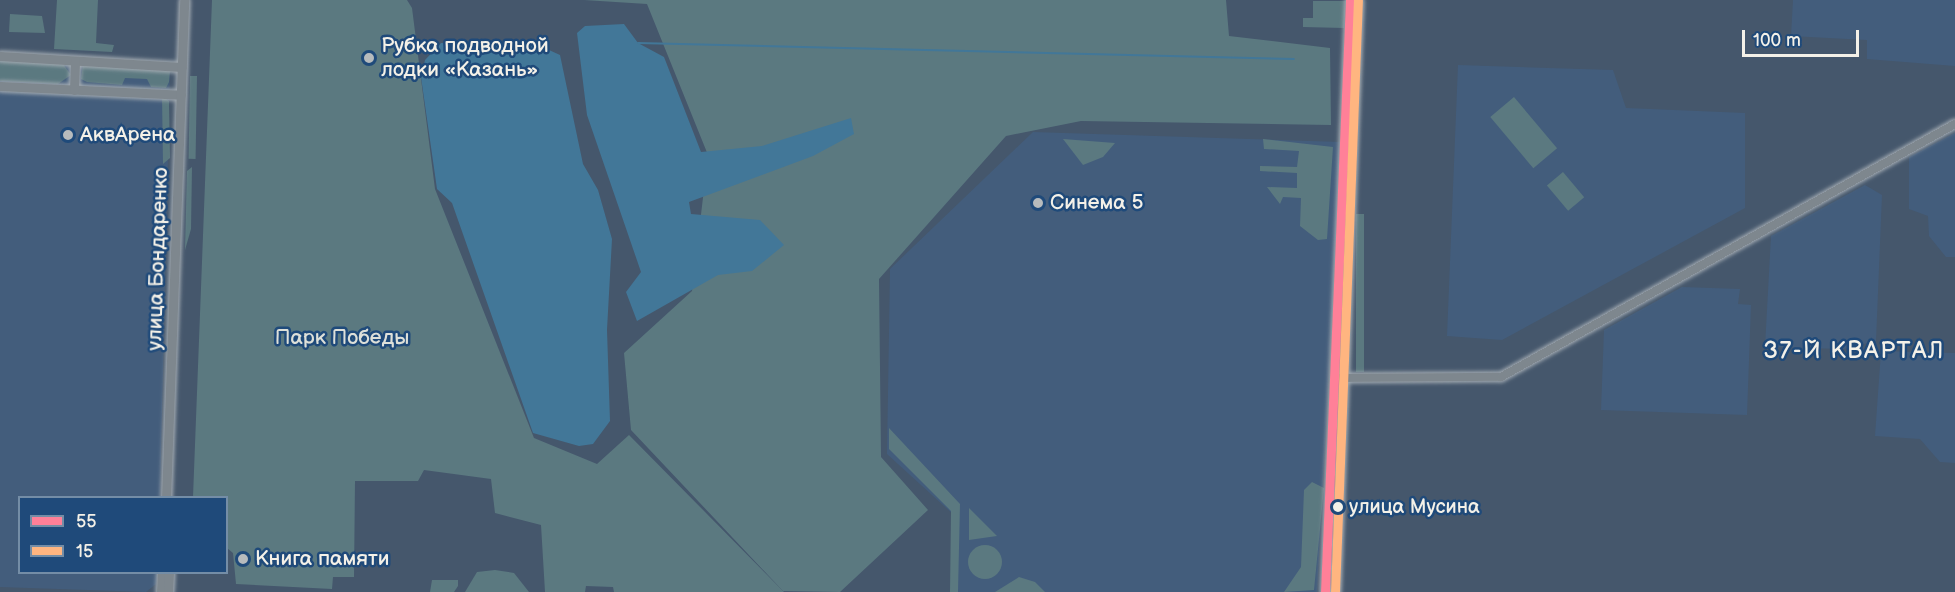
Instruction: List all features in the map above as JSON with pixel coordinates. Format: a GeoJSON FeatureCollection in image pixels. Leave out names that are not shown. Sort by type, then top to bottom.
{"type":"FeatureCollection","features":[{"type":"Feature","properties":{"kind":"street","name":"улица Бондаренко"},"geometry":{"type":"LineString","coordinates":[[168,496],[184,0]]}},
{"type":"Feature","properties":{"kind":"street"},"geometry":{"type":"LineString","coordinates":[[1335,592],[1350,0]]}},
{"type":"Feature","properties":{"kind":"street"},"geometry":{"type":"LineString","coordinates":[[1325,592],[1340,378],[1358,0]]}},
{"type":"Feature","properties":{"kind":"street"},"geometry":{"type":"LineString","coordinates":[[0,56],[182,67]]}},
{"type":"Feature","properties":{"kind":"street"},"geometry":{"type":"LineString","coordinates":[[74,90],[75,61]]}},
{"type":"Feature","properties":{"kind":"street"},"geometry":{"type":"LineString","coordinates":[[0,86],[181,95]]}},
{"type":"Feature","properties":{"kind":"street"},"geometry":{"type":"LineString","coordinates":[[1340,378],[1501,377],[1955,124]]}},
{"type":"Feature","properties":{"kind":"street"},"geometry":{"type":"LineString","coordinates":[[161,592],[162,574]]}},
{"type":"Feature","properties":{"kind":"street"},"geometry":{"type":"LineString","coordinates":[[168,592],[169,574]]}},
{"type":"Feature","properties":{"kind":"shaded area"},"geometry":{"type":"Polygon","coordinates":[[[1793,0],[1955,0],[1955,66],[1867,59],[1867,40],[1791,36],[1793,0]]]}},
{"type":"Feature","properties":{"kind":"shaded area"},"geometry":{"type":"Polygon","coordinates":[[[624,24],[638,43],[664,57],[701,152],[762,146],[851,118],[854,134],[813,156],[689,202],[691,214],[760,220],[784,245],[752,271],[718,275],[637,321],[626,292],[641,272],[587,115],[577,33],[585,26],[624,24]]]}},
{"type":"Feature","properties":{"kind":"shaded area"},"geometry":{"type":"Polygon","coordinates":[[[441,43],[538,45],[560,55],[583,164],[598,190],[612,239],[607,330],[610,421],[593,444],[579,446],[533,433],[452,203],[437,189],[421,77],[425,60],[441,43]]]}},
{"type":"Feature","properties":{"kind":"shaded area"},"geometry":{"type":"Polygon","coordinates":[[[0,59],[170,70],[160,496],[18,496],[18,574],[158,574],[156,584],[146,592],[0,587],[0,59]]]}},
{"type":"Feature","properties":{"kind":"shaded area"},"geometry":{"type":"Polygon","coordinates":[[[1458,65],[1613,70],[1626,108],[1745,113],[1745,208],[1502,340],[1447,336],[1458,65]]]}},
{"type":"Feature","properties":{"kind":"shaded area"},"geometry":{"type":"Polygon","coordinates":[[[1033,132],[1341,142],[1317,592],[953,592],[955,516],[887,454],[890,269],[1033,132]]]}},
{"type":"Feature","properties":{"kind":"shaded area"},"geometry":{"type":"Polygon","coordinates":[[[1955,133],[1955,257],[1946,257],[1929,236],[1928,216],[1909,209],[1909,157],[1955,133]]]}},
{"type":"Feature","properties":{"kind":"shaded area"},"geometry":{"type":"Polygon","coordinates":[[[1865,185],[1882,195],[1876,341],[1844,349],[1765,347],[1771,236],[1865,185]]]}},
{"type":"Feature","properties":{"kind":"shaded area"},"geometry":{"type":"Polygon","coordinates":[[[1682,287],[1740,289],[1738,304],[1751,305],[1747,415],[1601,410],[1604,330],[1682,287]]]}},
{"type":"Feature","properties":{"kind":"shaded area"},"geometry":{"type":"Polygon","coordinates":[[[1881,351],[1955,353],[1955,463],[1940,462],[1920,439],[1875,436],[1881,351]]]}},
{"type":"Feature","properties":{"kind":"green space"},"geometry":{"type":"Polygon","coordinates":[[[57,0],[98,0],[96,43],[114,45],[112,52],[54,49],[57,0]]]}},
{"type":"Feature","properties":{"kind":"green space","name":"Парк Победы"},"geometry":{"type":"Polygon","coordinates":[[[212,0],[407,0],[412,8],[435,189],[534,438],[597,464],[629,435],[784,592],[614,592],[613,587],[586,586],[585,592],[545,592],[541,525],[495,513],[491,479],[424,470],[418,481],[355,481],[354,577],[333,577],[332,589],[236,584],[233,553],[228,549],[228,496],[193,496],[212,0]]]}},
{"type":"Feature","properties":{"kind":"green space"},"geometry":{"type":"Polygon","coordinates":[[[584,0],[1226,0],[1229,36],[1330,48],[1331,125],[1081,121],[1006,136],[879,279],[881,457],[928,510],[840,592],[783,591],[631,430],[624,353],[692,291],[708,155],[647,4],[584,0]]]}},
{"type":"Feature","properties":{"kind":"green space"},"geometry":{"type":"Polygon","coordinates":[[[1313,1],[1346,1],[1344,28],[1303,27],[1303,18],[1313,18],[1313,1]]]}},
{"type":"Feature","properties":{"kind":"green space"},"geometry":{"type":"Polygon","coordinates":[[[10,14],[42,16],[45,33],[9,32],[10,14]]]}},
{"type":"Feature","properties":{"kind":"green space"},"geometry":{"type":"Polygon","coordinates":[[[0,61],[63,64],[71,75],[58,84],[0,81],[0,61]]]}},
{"type":"Feature","properties":{"kind":"green space"},"geometry":{"type":"Polygon","coordinates":[[[83,65],[170,70],[169,82],[166,88],[151,87],[147,79],[125,78],[122,85],[87,82],[81,79],[83,65]]]}},
{"type":"Feature","properties":{"kind":"green space"},"geometry":{"type":"Polygon","coordinates":[[[190,76],[197,76],[196,159],[189,159],[190,76]]]}},
{"type":"Feature","properties":{"kind":"green space"},"geometry":{"type":"Polygon","coordinates":[[[162,96],[169,101],[170,158],[163,164],[162,96]]]}},
{"type":"Feature","properties":{"kind":"green space"},"geometry":{"type":"Polygon","coordinates":[[[1514,97],[1557,148],[1533,168],[1490,117],[1514,97]]]}},
{"type":"Feature","properties":{"kind":"green space"},"geometry":{"type":"Polygon","coordinates":[[[1063,139],[1115,143],[1103,157],[1083,165],[1063,139]]]}},
{"type":"Feature","properties":{"kind":"green space"},"geometry":{"type":"Polygon","coordinates":[[[1263,139],[1333,147],[1327,239],[1318,240],[1300,226],[1301,198],[1283,197],[1280,204],[1267,187],[1297,188],[1297,173],[1260,171],[1260,166],[1297,167],[1299,151],[1264,149],[1263,139]]]}},
{"type":"Feature","properties":{"kind":"green space"},"geometry":{"type":"Polygon","coordinates":[[[192,167],[191,229],[185,250],[187,171],[192,167]]]}},
{"type":"Feature","properties":{"kind":"green space"},"geometry":{"type":"Polygon","coordinates":[[[1563,172],[1584,197],[1568,211],[1547,185],[1563,172]]]}},
{"type":"Feature","properties":{"kind":"green space"},"geometry":{"type":"Polygon","coordinates":[[[1356,214],[1364,214],[1364,372],[1356,372],[1356,214]]]}},
{"type":"Feature","properties":{"kind":"green space"},"geometry":{"type":"Polygon","coordinates":[[[889,428],[960,504],[958,592],[950,592],[951,511],[889,449],[889,428]]]}},
{"type":"Feature","properties":{"kind":"green space"},"geometry":{"type":"Polygon","coordinates":[[[1312,482],[1324,488],[1314,590],[1284,592],[1301,567],[1304,490],[1312,482]]]}},
{"type":"Feature","properties":{"kind":"green space"},"geometry":{"type":"Polygon","coordinates":[[[969,508],[997,536],[969,540],[969,508]]]}},
{"type":"Feature","properties":{"kind":"green space"},"geometry":{"type":"Polygon","coordinates":[[[985,545],[997,550],[1002,562],[997,574],[985,579],[973,574],[968,562],[973,550],[985,545]]]}},
{"type":"Feature","properties":{"kind":"green space"},"geometry":{"type":"Polygon","coordinates":[[[495,570],[514,573],[529,592],[465,592],[477,572],[495,570]]]}},
{"type":"Feature","properties":{"kind":"green space"},"geometry":{"type":"Polygon","coordinates":[[[1019,577],[1035,582],[1045,592],[995,592],[1019,577]]]}},
{"type":"Feature","properties":{"kind":"green space"},"geometry":{"type":"Polygon","coordinates":[[[432,580],[458,580],[458,586],[454,592],[430,592],[432,580]]]}},
{"type":"Feature","properties":{"kind":"waterway"},"geometry":{"type":"LineString","coordinates":[[638,43],[1294,59]]}},
{"type":"Feature","properties":{"kind":"transit line","name":"55"},"geometry":{"type":"LineString","coordinates":[[1325,592],[1350,0]]}},
{"type":"Feature","properties":{"kind":"transit line","name":"15"},"geometry":{"type":"LineString","coordinates":[[1335,592],[1358,0]]}},
{"type":"Feature","properties":{"kind":"place","name":"Рубка подводной лодки «Казань»"},"geometry":{"type":"Point","coordinates":[369,58]}},
{"type":"Feature","properties":{"kind":"place","name":"АквАрена"},"geometry":{"type":"Point","coordinates":[68,135]}},
{"type":"Feature","properties":{"kind":"place","name":"Синема 5"},"geometry":{"type":"Point","coordinates":[1038,203]}},
{"type":"Feature","properties":{"kind":"place","name":"улица Мусина"},"geometry":{"type":"Point","coordinates":[1338,507]}},
{"type":"Feature","properties":{"kind":"place","name":"Книга памяти"},"geometry":{"type":"Point","coordinates":[243,559]}},
{"type":"Feature","properties":{"kind":"district","name":"37-Й КВАРТАЛ"},"geometry":{"type":"Point","coordinates":[1854,351]}}]}
